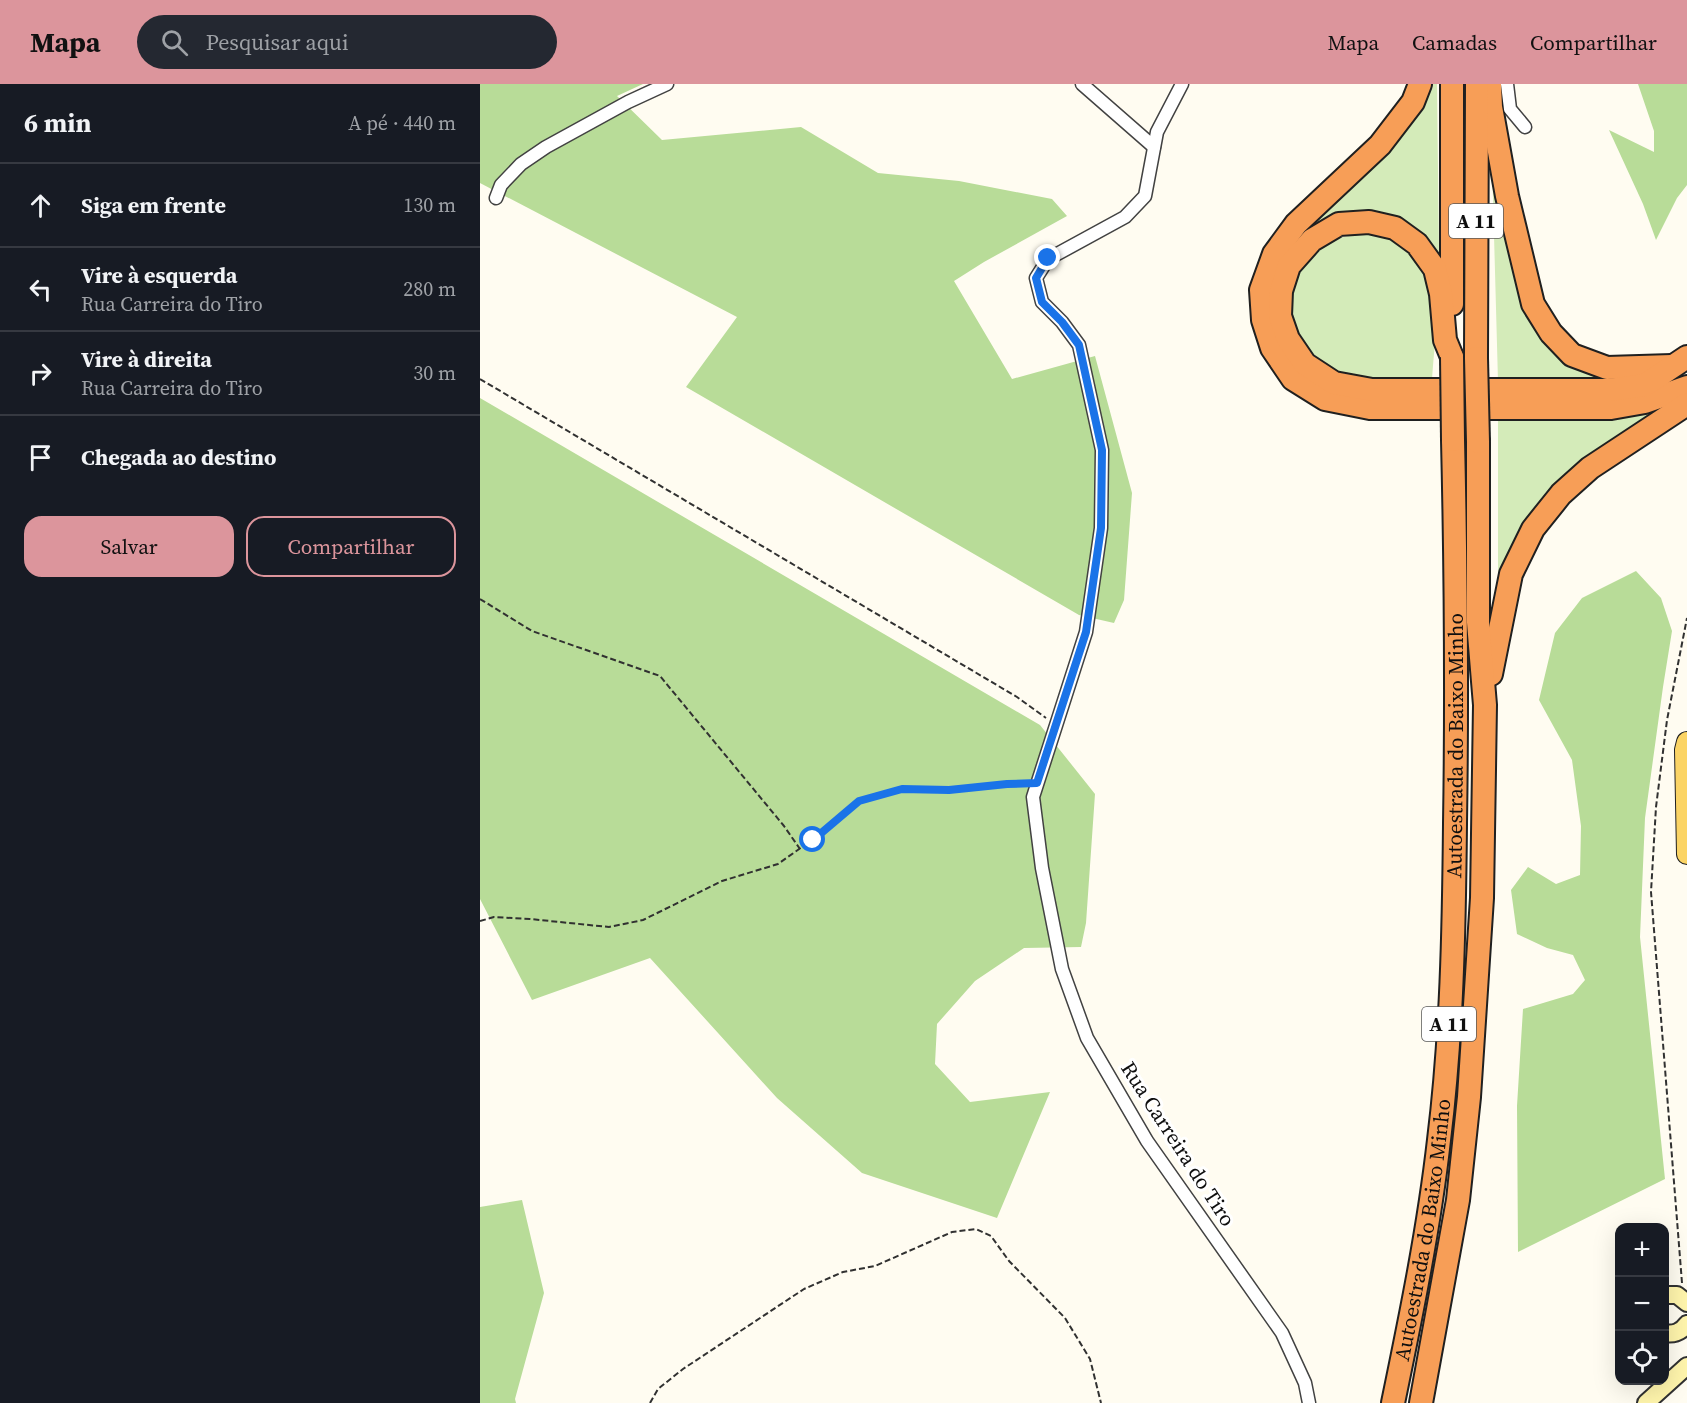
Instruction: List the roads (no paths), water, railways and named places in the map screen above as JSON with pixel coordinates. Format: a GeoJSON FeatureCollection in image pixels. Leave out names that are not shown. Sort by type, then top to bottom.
{"type":"FeatureCollection","features":[{"type":"Feature","properties":{"kind":"highway"},"geometry":{"type":"LineString","coordinates":[[1419,84],[1413,102],[1380,145],[1296,224],[1274,254],[1261,290],[1263,320],[1272,348],[1293,379],[1325,399],[1370,408],[1611,408],[1645,402],[1687,387]]}},
{"type":"Feature","properties":{"kind":"highway","name":"Autoestrada do Baixo Minho"},"geometry":{"type":"LineString","coordinates":[[1393,1403],[1425,1239],[1439,1140],[1449,1034],[1454,926],[1457,641],[1452,357],[1452,84]]}},
{"type":"Feature","properties":{"kind":"highway","name":"Autoestrada do Baixo Minho"},"geometry":{"type":"LineString","coordinates":[[1421,1403],[1458,1200],[1469,1097],[1482,889],[1485,705],[1478,622],[1477,84]]}},
{"type":"Feature","properties":{"kind":"highway"},"geometry":{"type":"LineString","coordinates":[[1490,84],[1491,107],[1507,196],[1522,260],[1533,304],[1551,333],[1572,355],[1607,368],[1680,361]]}},
{"type":"Feature","properties":{"kind":"highway"},"geometry":{"type":"LineString","coordinates":[[1452,357],[1445,340],[1441,294],[1435,269],[1417,244],[1395,228],[1369,222],[1339,224],[1312,240],[1289,266],[1281,291],[1280,316],[1288,339],[1305,364],[1334,383],[1372,390],[1610,390],[1645,385],[1680,361]]}},
{"type":"Feature","properties":{"kind":"highway"},"geometry":{"type":"LineString","coordinates":[[1485,705],[1511,574],[1533,529],[1561,494],[1590,468],[1687,404]]}},
{"type":"Feature","properties":{"kind":"main road"},"geometry":{"type":"LineString","coordinates":[[1687,742],[1685,750],[1687,854]]}},
{"type":"Feature","properties":{"kind":"street"},"geometry":{"type":"LineString","coordinates":[[496,198],[501,185],[521,164],[546,147],[628,102],[667,84]]}},
{"type":"Feature","properties":{"kind":"street"},"geometry":{"type":"LineString","coordinates":[[1082,84],[1154,147]]}},
{"type":"Feature","properties":{"kind":"street","name":"Rua Carreira do Tiro"},"geometry":{"type":"LineString","coordinates":[[1182,84],[1157,132],[1145,196],[1125,217],[1048,258],[1036,278],[1042,302],[1062,322],[1079,345],[1102,450],[1101,528],[1086,632],[1033,797],[1042,868],[1062,969],[1087,1038],[1147,1141],[1282,1333],[1305,1383],[1309,1403]]}},
{"type":"Feature","properties":{"kind":"street"},"geometry":{"type":"LineString","coordinates":[[1507,84],[1510,109],[1525,127]]}},
{"type":"Feature","properties":{"kind":"street"},"geometry":{"type":"LineString","coordinates":[[1669,1294],[1677,1295],[1685,1301]]}},
{"type":"Feature","properties":{"kind":"street"},"geometry":{"type":"LineString","coordinates":[[1646,1403],[1687,1366]]}}]}
